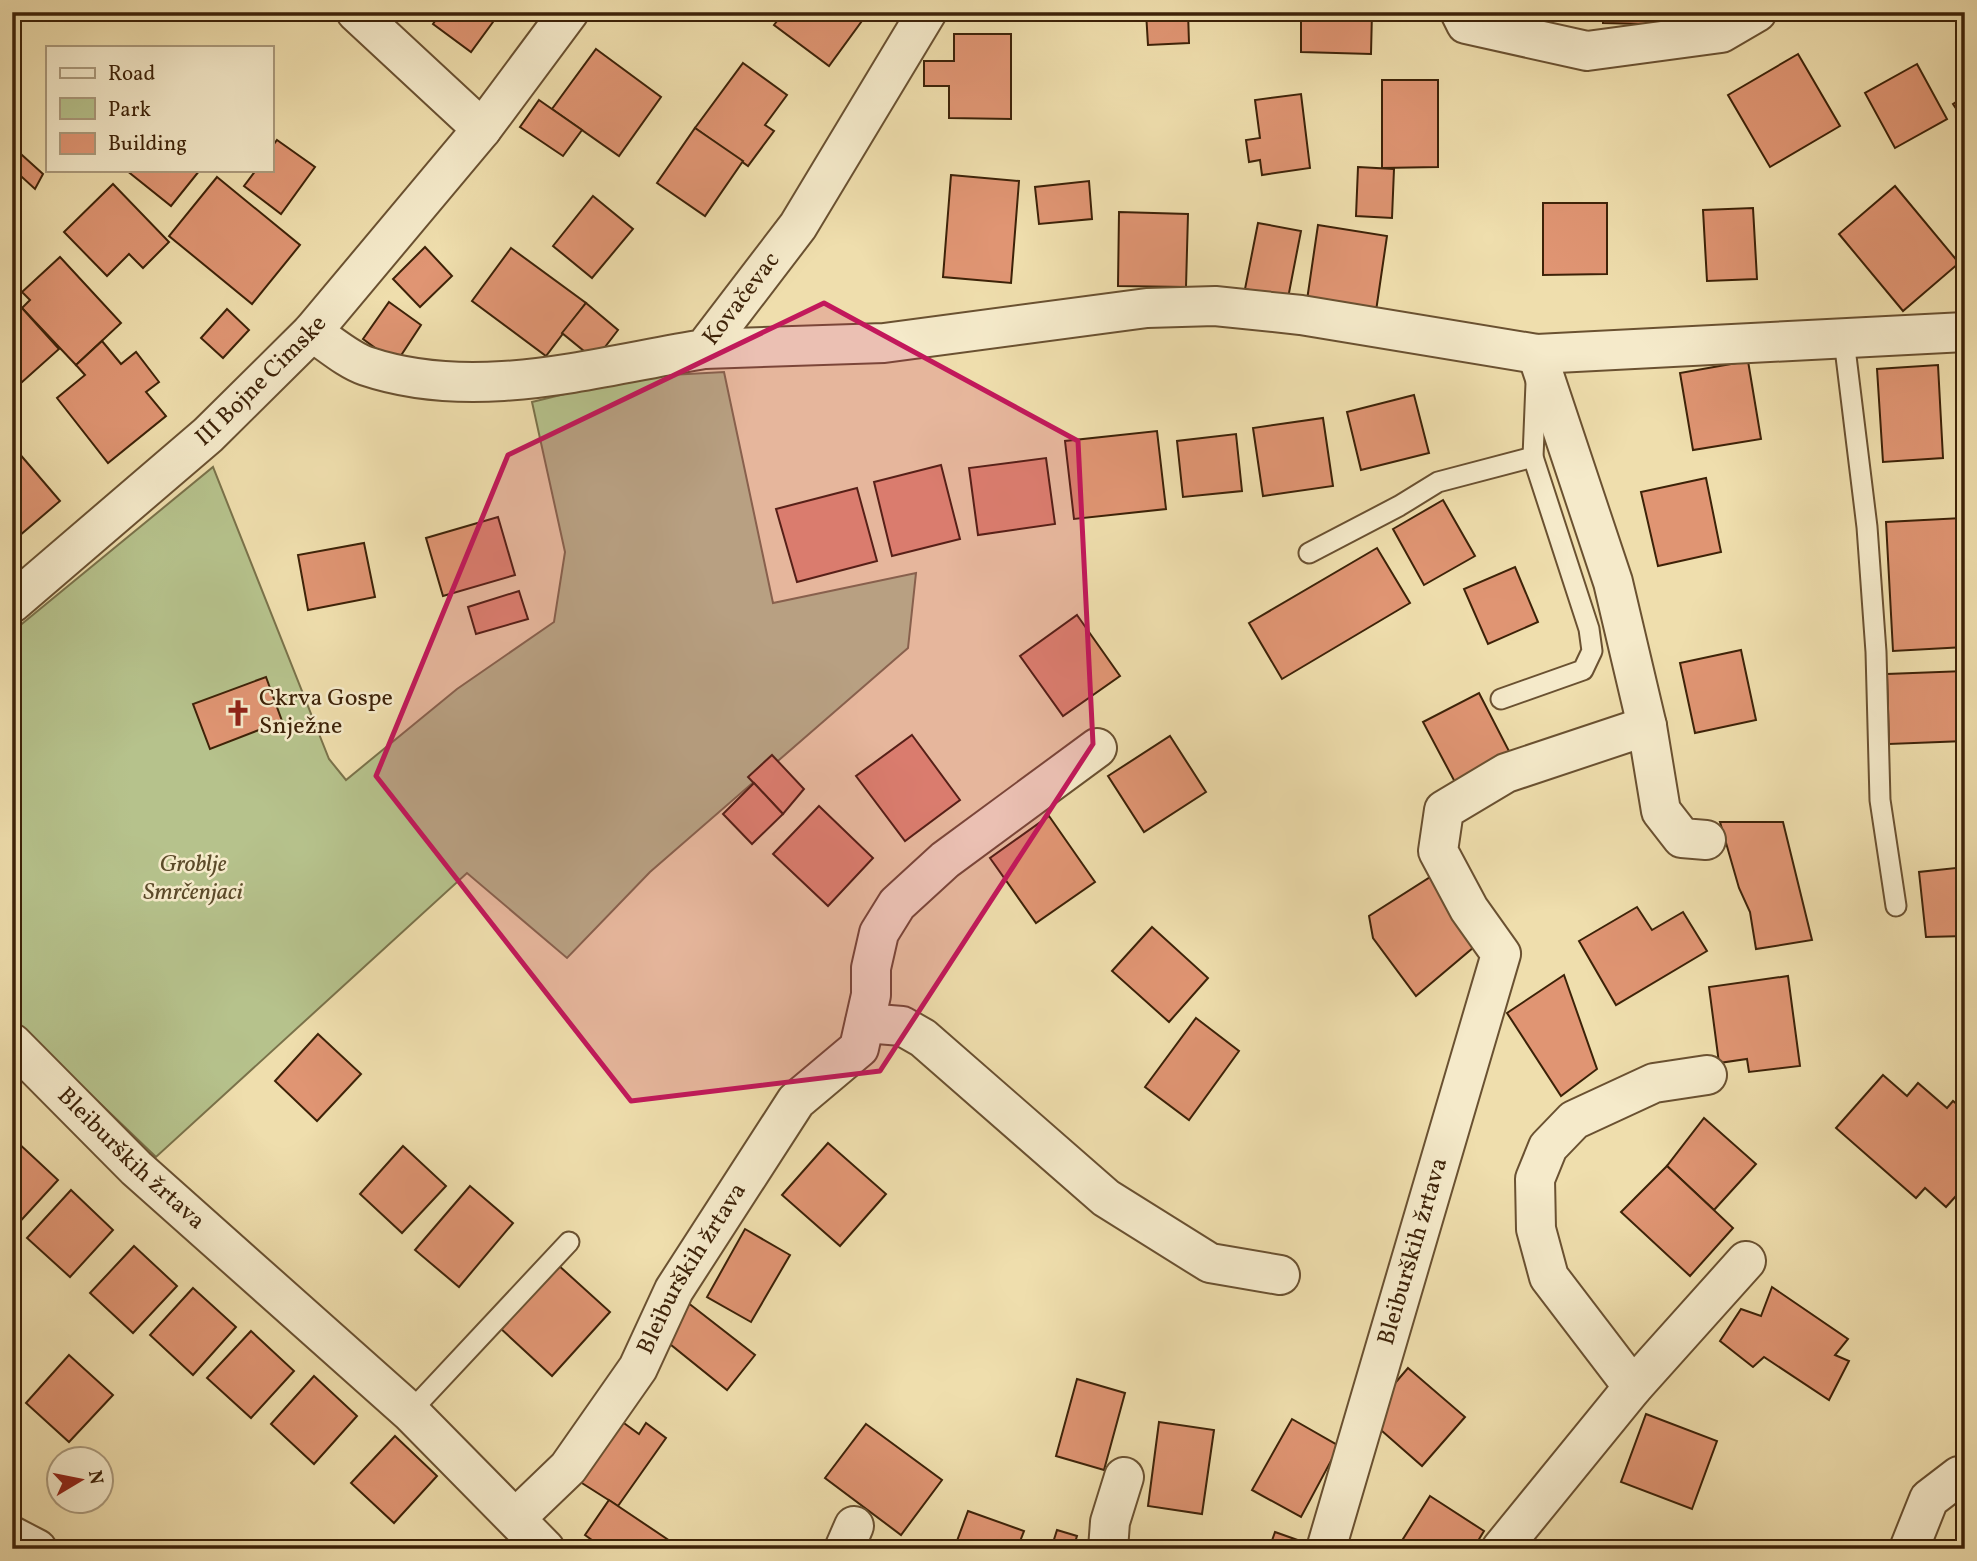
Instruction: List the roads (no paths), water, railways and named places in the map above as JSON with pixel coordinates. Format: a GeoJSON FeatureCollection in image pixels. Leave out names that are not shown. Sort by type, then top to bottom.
{"type":"FeatureCollection","features":[{"type":"Feature","properties":{"kind":"street"},"geometry":{"type":"LineString","coordinates":[[356,12],[482,129]]}},
{"type":"Feature","properties":{"kind":"street","name":"III Bojne Cimske"},"geometry":{"type":"LineString","coordinates":[[12,603],[208,435],[312,332],[482,129],[569,12]]}},
{"type":"Feature","properties":{"kind":"street","name":"Kovačevac"},"geometry":{"type":"LineString","coordinates":[[312,332],[364,366],[417,378],[481,383],[533,380],[704,349],[798,226],[927,12]]}},
{"type":"Feature","properties":{"kind":"street"},"geometry":{"type":"LineString","coordinates":[[1460,12],[1466,24],[1587,51],[1721,33],[1757,12]]}},
{"type":"Feature","properties":{"kind":"street"},"geometry":{"type":"LineString","coordinates":[[704,349],[884,343],[1147,308],[1215,306],[1301,315],[1536,354],[1965,332]]}},
{"type":"Feature","properties":{"kind":"street"},"geometry":{"type":"LineString","coordinates":[[1536,354],[1613,582],[1647,726],[1661,811],[1682,838],[1706,840]]}},
{"type":"Feature","properties":{"kind":"street","name":"Bleiburških žrtava"},"geometry":{"type":"LineString","coordinates":[[1326,1549],[1501,954],[1469,909],[1438,851],[1444,810],[1506,773],[1647,726]]}},
{"type":"Feature","properties":{"kind":"street","name":"Bleiburških žrtava"},"geometry":{"type":"LineString","coordinates":[[517,1517],[568,1468],[638,1368],[674,1290],[796,1101],[859,1048],[879,933],[897,904],[955,852],[1097,748]]}},
{"type":"Feature","properties":{"kind":"street"},"geometry":{"type":"LineString","coordinates":[[865,1023],[902,1027],[923,1038],[1007,1115],[1106,1198],[1210,1263],[1280,1275]]}},
{"type":"Feature","properties":{"kind":"street","name":"Bleiburških žrtava"},"geometry":{"type":"LineString","coordinates":[[12,1044],[136,1168],[410,1412],[517,1517],[545,1549]]}},
{"type":"Feature","properties":{"kind":"street"},"geometry":{"type":"LineString","coordinates":[[1633,1387],[1549,1277],[1536,1229],[1535,1179],[1548,1147],[1574,1120],[1654,1083],[1707,1075]]}},
{"type":"Feature","properties":{"kind":"street"},"geometry":{"type":"LineString","coordinates":[[1501,1549],[1633,1387],[1746,1261]]}},
{"type":"Feature","properties":{"kind":"street"},"geometry":{"type":"LineString","coordinates":[[1909,1549],[1929,1499],[1959,1476],[1965,1476]]}},
{"type":"Feature","properties":{"kind":"street"},"geometry":{"type":"LineString","coordinates":[[1108,1549],[1110,1522],[1124,1477]]}},
{"type":"Feature","properties":{"kind":"street"},"geometry":{"type":"LineString","coordinates":[[12,1536],[37,1549]]}},
{"type":"Feature","properties":{"kind":"lane"},"geometry":{"type":"LineString","coordinates":[[1844,340],[1867,527],[1876,652],[1880,800],[1896,906]]}},
{"type":"Feature","properties":{"kind":"lane"},"geometry":{"type":"LineString","coordinates":[[1501,699],[1583,670],[1592,651],[1589,629],[1533,457],[1536,354]]}},
{"type":"Feature","properties":{"kind":"lane"},"geometry":{"type":"LineString","coordinates":[[1310,552],[1399,506],[1438,482],[1533,457]]}},
{"type":"Feature","properties":{"kind":"lane"},"geometry":{"type":"LineString","coordinates":[[410,1412],[569,1242]]}},
{"type":"Feature","properties":{"kind":"place","name":"Ckrva Gospe Snježne"},"geometry":{"type":"Point","coordinates":[238,713]}},
{"type":"Feature","properties":{"kind":"park label","name":"Groblje Smrčenjaci"},"geometry":{"type":"Point","coordinates":[193,879]}}]}
